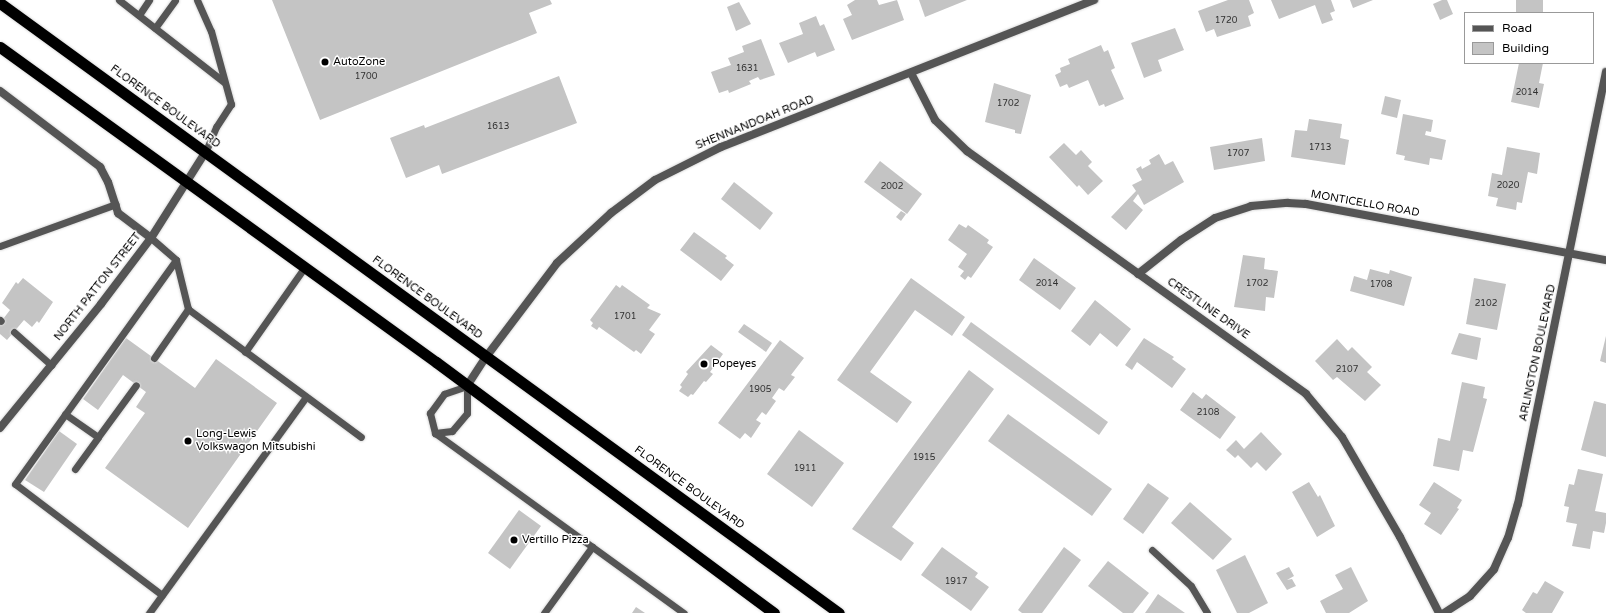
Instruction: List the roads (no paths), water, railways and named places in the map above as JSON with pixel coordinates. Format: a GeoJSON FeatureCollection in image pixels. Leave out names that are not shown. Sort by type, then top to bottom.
{"type":"FeatureCollection","features":[{"type":"Feature","properties":{"kind":"highway","name":"FLORENCE BOULEVARD"},"geometry":{"type":"LineString","coordinates":[[0,3],[839,613]]}},
{"type":"Feature","properties":{"kind":"highway"},"geometry":{"type":"LineString","coordinates":[[0,47],[467,386],[774,613]]}},
{"type":"Feature","properties":{"kind":"street","name":"SHENNANDOAH ROAD"},"geometry":{"type":"LineString","coordinates":[[467,386],[486,357],[557,264],[611,213],[655,180],[721,147],[1094,0]]}},
{"type":"Feature","properties":{"kind":"street","name":"ARLINGTON BOULEVARD"},"geometry":{"type":"LineString","coordinates":[[1444,613],[1470,596],[1483,584],[1494,570],[1508,538],[1518,504],[1606,72]]}},
{"type":"Feature","properties":{"kind":"street","name":"CRESTLINE DRIVE"},"geometry":{"type":"LineString","coordinates":[[911,73],[935,120],[967,151],[1138,274],[1264,362],[1306,394],[1342,437],[1368,480],[1439,613]]}},
{"type":"Feature","properties":{"kind":"street"},"geometry":{"type":"LineString","coordinates":[[0,91],[100,167],[108,182],[118,213],[150,238]]}},
{"type":"Feature","properties":{"kind":"street","name":"NORTH PATTON STREET"},"geometry":{"type":"LineString","coordinates":[[0,428],[52,365],[150,238],[206,154]]}},
{"type":"Feature","properties":{"kind":"street","name":"MONTICELLO ROAD"},"geometry":{"type":"LineString","coordinates":[[1138,274],[1181,240],[1215,218],[1251,206],[1288,203],[1306,204],[1570,252],[1606,260]]}},
{"type":"Feature","properties":{"kind":"lane"},"geometry":{"type":"LineString","coordinates":[[119,0],[224,82]]}},
{"type":"Feature","properties":{"kind":"lane"},"geometry":{"type":"LineString","coordinates":[[139,15],[149,0]]}},
{"type":"Feature","properties":{"kind":"lane"},"geometry":{"type":"LineString","coordinates":[[155,28],[175,0]]}},
{"type":"Feature","properties":{"kind":"lane"},"geometry":{"type":"LineString","coordinates":[[198,0],[211,31],[231,104],[216,127],[206,154]]}},
{"type":"Feature","properties":{"kind":"lane"},"geometry":{"type":"LineString","coordinates":[[0,246],[116,204]]}},
{"type":"Feature","properties":{"kind":"lane"},"geometry":{"type":"LineString","coordinates":[[150,238],[176,260],[188,309],[361,436]]}},
{"type":"Feature","properties":{"kind":"lane"},"geometry":{"type":"LineString","coordinates":[[162,595],[15,484],[176,260]]}},
{"type":"Feature","properties":{"kind":"lane"},"geometry":{"type":"LineString","coordinates":[[245,352],[304,268]]}},
{"type":"Feature","properties":{"kind":"lane"},"geometry":{"type":"LineString","coordinates":[[154,358],[188,309]]}},
{"type":"Feature","properties":{"kind":"lane"},"geometry":{"type":"LineString","coordinates":[[14,332],[52,365]]}},
{"type":"Feature","properties":{"kind":"lane"},"geometry":{"type":"LineString","coordinates":[[75,469],[136,384]]}},
{"type":"Feature","properties":{"kind":"lane"},"geometry":{"type":"LineString","coordinates":[[434,433],[452,431],[467,413],[467,386],[444,394],[430,412],[434,433],[592,547],[673,610],[684,613]]}},
{"type":"Feature","properties":{"kind":"lane"},"geometry":{"type":"LineString","coordinates":[[149,613],[306,397]]}},
{"type":"Feature","properties":{"kind":"lane"},"geometry":{"type":"LineString","coordinates":[[64,414],[98,437]]}},
{"type":"Feature","properties":{"kind":"lane"},"geometry":{"type":"LineString","coordinates":[[544,613],[592,547]]}},
{"type":"Feature","properties":{"kind":"lane"},"geometry":{"type":"LineString","coordinates":[[1152,550],[1191,586],[1207,613]]}},
{"type":"Feature","properties":{"kind":"place","name":"AutoZone"},"geometry":{"type":"Point","coordinates":[325,62]}},
{"type":"Feature","properties":{"kind":"place","name":"Popeyes"},"geometry":{"type":"Point","coordinates":[704,364]}},
{"type":"Feature","properties":{"kind":"place","name":"Long-Lewis Volkswagon Mitsubishi"},"geometry":{"type":"Point","coordinates":[188,441]}},
{"type":"Feature","properties":{"kind":"place","name":"Vertillo Pizza"},"geometry":{"type":"Point","coordinates":[514,540]}}]}
